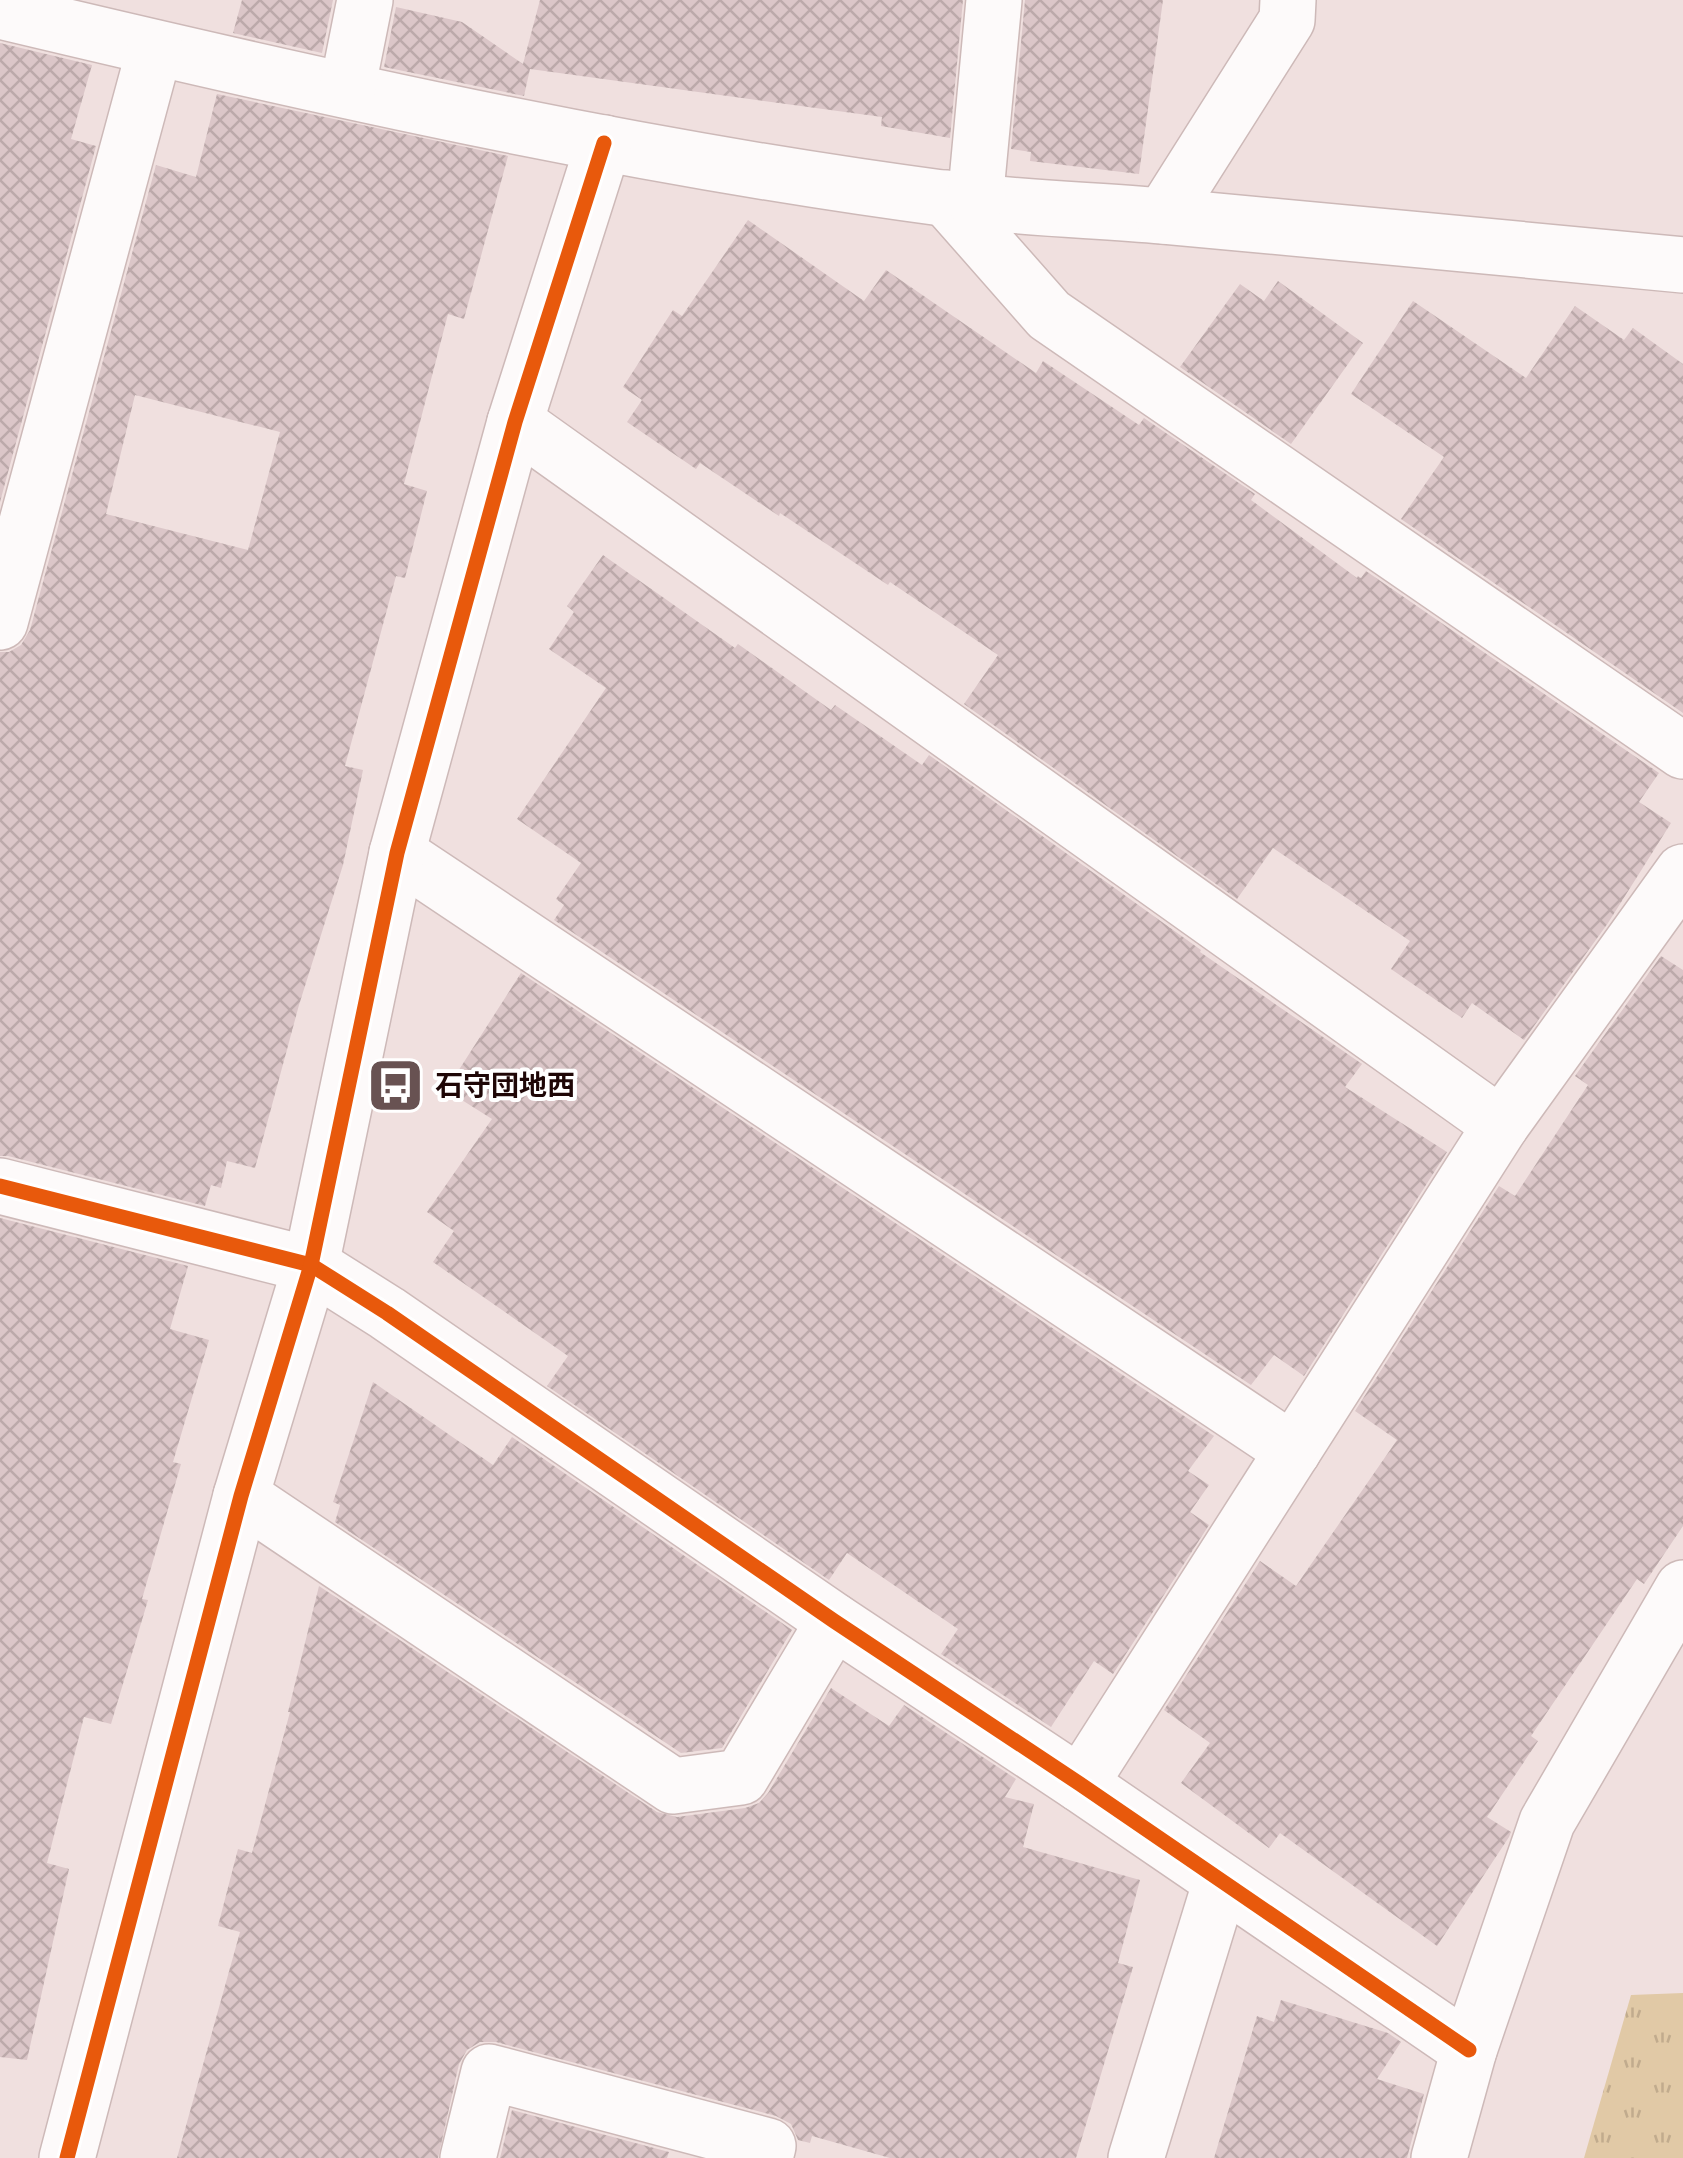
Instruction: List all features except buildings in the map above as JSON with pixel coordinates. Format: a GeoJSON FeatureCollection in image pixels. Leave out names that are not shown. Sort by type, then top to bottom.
{"type":"FeatureCollection","features":[{"type":"Feature","properties":{"kind":"street"},"geometry":{"type":"LineString","coordinates":[[347,90],[364,0]]}},
{"type":"Feature","properties":{"kind":"street"},"geometry":{"type":"LineString","coordinates":[[994,0],[961,200],[1049,315],[1683,751]]}},
{"type":"Feature","properties":{"kind":"street"},"geometry":{"type":"LineString","coordinates":[[1163,216],[1287,20],[1288,0]]}},
{"type":"Feature","properties":{"kind":"street"},"geometry":{"type":"LineString","coordinates":[[0,11],[522,128],[689,159],[961,200],[1683,265]]}},
{"type":"Feature","properties":{"kind":"street"},"geometry":{"type":"LineString","coordinates":[[0,622],[155,48]]}},
{"type":"Feature","properties":{"kind":"street"},"geometry":{"type":"LineString","coordinates":[[67,2158],[241,1496],[311,1265],[396,852],[515,422],[604,143]]}},
{"type":"Feature","properties":{"kind":"street"},"geometry":{"type":"LineString","coordinates":[[515,422],[1501,1125]]}},
{"type":"Feature","properties":{"kind":"street"},"geometry":{"type":"LineString","coordinates":[[396,852],[1293,1451]]}},
{"type":"Feature","properties":{"kind":"street"},"geometry":{"type":"LineString","coordinates":[[1080,1784],[1501,1125],[1683,872]]}},
{"type":"Feature","properties":{"kind":"street"},"geometry":{"type":"LineString","coordinates":[[0,1186],[311,1265],[1469,2050]]}},
{"type":"Feature","properties":{"kind":"street"},"geometry":{"type":"LineString","coordinates":[[241,1496],[673,1786],[742,1776],[834,1622]]}},
{"type":"Feature","properties":{"kind":"street"},"geometry":{"type":"LineString","coordinates":[[1439,2158],[1469,2050],[1546,1822],[1683,1588]]}},
{"type":"Feature","properties":{"kind":"street"},"geometry":{"type":"LineString","coordinates":[[1136,2158],[1220,1881]]}},
{"type":"Feature","properties":{"kind":"street"},"geometry":{"type":"LineString","coordinates":[[468,2158],[489,2072],[768,2146],[765,2158]]}},
{"type":"Feature","properties":{"kind":"green space"},"geometry":{"type":"Polygon","coordinates":[[[1683,1993],[1683,2158],[1584,2158],[1631,1995],[1683,1993]]]}},
{"type":"Feature","properties":{"kind":"cycle path"},"geometry":{"type":"LineString","coordinates":[[67,2158],[241,1496],[311,1265],[397,853],[515,422],[604,143]]}},
{"type":"Feature","properties":{"kind":"cycle path"},"geometry":{"type":"LineString","coordinates":[[0,1186],[311,1265],[1469,2050]]}},
{"type":"Feature","properties":{"kind":"place","name":"石守団地西"},"geometry":{"type":"Point","coordinates":[396,1085]}}]}
